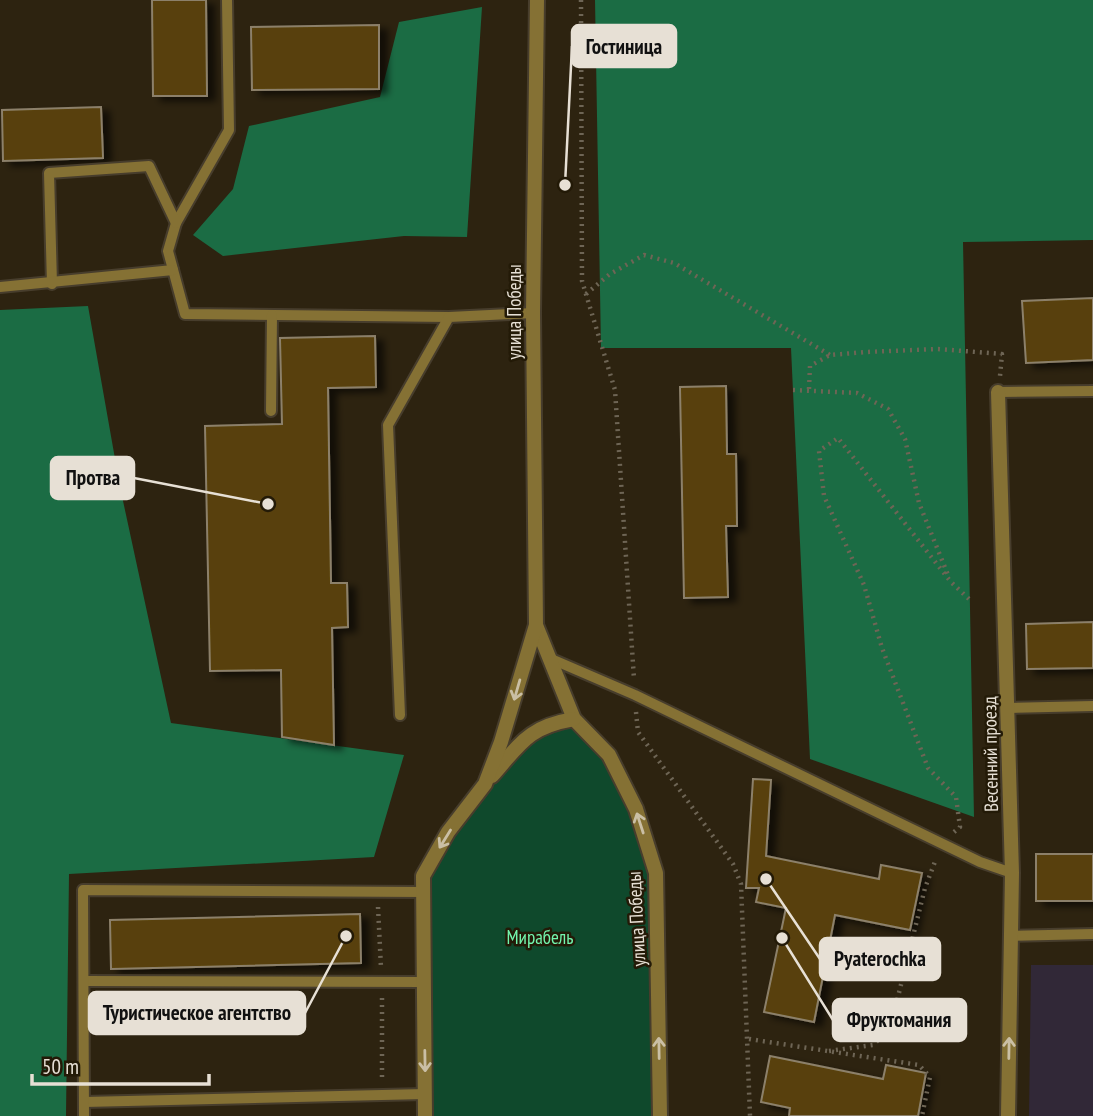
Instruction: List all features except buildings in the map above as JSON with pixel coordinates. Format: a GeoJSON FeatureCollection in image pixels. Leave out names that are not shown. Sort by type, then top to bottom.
{"type":"FeatureCollection","features":[{"type":"Feature","properties":{"kind":"street","name":"улица Победы"},"geometry":{"type":"LineString","coordinates":[[425,1116],[423,876],[448,832],[485,784],[501,742],[536,625],[533,313],[537,0]]}},
{"type":"Feature","properties":{"kind":"street","name":"Весенний проезд"},"geometry":{"type":"LineString","coordinates":[[998,392],[1012,873],[1008,1116]]}},
{"type":"Feature","properties":{"kind":"street","name":"улица Победы"},"geometry":{"type":"LineString","coordinates":[[536,625],[574,719],[608,754],[636,809],[656,873],[660,1116]]}},
{"type":"Feature","properties":{"kind":"street"},"geometry":{"type":"LineString","coordinates":[[485,784],[530,733],[550,723],[574,719]]}},
{"type":"Feature","properties":{"kind":"lane"},"geometry":{"type":"LineString","coordinates":[[227,0],[229,130],[176,223],[168,251],[186,314],[449,317],[533,313]]}},
{"type":"Feature","properties":{"kind":"lane"},"geometry":{"type":"LineString","coordinates":[[52,284],[49,173],[149,166],[176,223]]}},
{"type":"Feature","properties":{"kind":"lane"},"geometry":{"type":"LineString","coordinates":[[0,287],[173,270]]}},
{"type":"Feature","properties":{"kind":"lane"},"geometry":{"type":"LineString","coordinates":[[271,411],[272,315]]}},
{"type":"Feature","properties":{"kind":"lane"},"geometry":{"type":"LineString","coordinates":[[400,715],[388,425],[449,317]]}},
{"type":"Feature","properties":{"kind":"lane"},"geometry":{"type":"LineString","coordinates":[[998,392],[1093,391]]}},
{"type":"Feature","properties":{"kind":"lane"},"geometry":{"type":"LineString","coordinates":[[549,658],[635,695],[942,844],[1012,873]]}},
{"type":"Feature","properties":{"kind":"lane"},"geometry":{"type":"LineString","coordinates":[[1008,708],[1093,706]]}},
{"type":"Feature","properties":{"kind":"lane"},"geometry":{"type":"LineString","coordinates":[[84,1116],[83,890],[423,892]]}},
{"type":"Feature","properties":{"kind":"lane"},"geometry":{"type":"LineString","coordinates":[[1010,936],[1093,934]]}},
{"type":"Feature","properties":{"kind":"lane"},"geometry":{"type":"LineString","coordinates":[[85,981],[424,982]]}},
{"type":"Feature","properties":{"kind":"lane"},"geometry":{"type":"LineString","coordinates":[[84,1102],[425,1094]]}},
{"type":"Feature","properties":{"kind":"path"},"geometry":{"type":"LineString","coordinates":[[581,0],[582,281],[615,390],[638,732],[733,864],[741,884],[750,1116]]}},
{"type":"Feature","properties":{"kind":"path"},"geometry":{"type":"LineString","coordinates":[[586,294],[611,274],[644,255],[674,263],[830,355]]}},
{"type":"Feature","properties":{"kind":"path"},"geometry":{"type":"LineString","coordinates":[[809,389],[810,366],[830,355],[938,349],[1002,354],[998,392]]}},
{"type":"Feature","properties":{"kind":"path"},"geometry":{"type":"LineString","coordinates":[[793,390],[857,393],[888,409],[905,439],[919,503],[951,582]]}},
{"type":"Feature","properties":{"kind":"path"},"geometry":{"type":"LineString","coordinates":[[829,1051],[873,1045],[890,1029],[925,888],[942,844],[960,827],[956,797],[928,768],[882,648],[864,585],[824,496],[820,451],[838,439],[951,582],[970,600]]}},
{"type":"Feature","properties":{"kind":"path"},"geometry":{"type":"LineString","coordinates":[[378,892],[382,982],[382,1094]]}},
{"type":"Feature","properties":{"kind":"path"},"geometry":{"type":"LineString","coordinates":[[749,1039],[919,1065],[930,1077],[922,1116]]}},
{"type":"Feature","properties":{"kind":"shaded area"},"geometry":{"type":"Polygon","coordinates":[[[1031,965],[1093,965],[1093,1116],[1029,1116],[1031,965]]]}},
{"type":"Feature","properties":{"kind":"green space"},"geometry":{"type":"Polygon","coordinates":[[[595,0],[1093,0],[1093,240],[963,242],[974,817],[810,759],[791,348],[601,348],[595,0]]]}},
{"type":"Feature","properties":{"kind":"green space"},"geometry":{"type":"Polygon","coordinates":[[[482,7],[467,237],[404,236],[223,256],[193,235],[233,189],[249,126],[380,97],[399,22],[482,7]]]}},
{"type":"Feature","properties":{"kind":"green space"},"geometry":{"type":"Polygon","coordinates":[[[88,306],[120,487],[171,723],[404,755],[374,857],[69,874],[66,1116],[0,1116],[0,310],[88,306]]]}},
{"type":"Feature","properties":{"kind":"green space","name":"Мирабель"},"geometry":{"type":"Polygon","coordinates":[[[574,719],[609,755],[656,873],[660,1116],[425,1116],[423,876],[530,733],[574,719]]]}},
{"type":"Feature","properties":{"kind":"place","name":"Гостиница"},"geometry":{"type":"Point","coordinates":[565,185]}},
{"type":"Feature","properties":{"kind":"place","name":"Протва"},"geometry":{"type":"Point","coordinates":[268,504]}},
{"type":"Feature","properties":{"kind":"place","name":"Pyaterochka"},"geometry":{"type":"Point","coordinates":[766,879]}},
{"type":"Feature","properties":{"kind":"place","name":"Туристическое агентство"},"geometry":{"type":"Point","coordinates":[346,936]}},
{"type":"Feature","properties":{"kind":"place","name":"Фруктомания"},"geometry":{"type":"Point","coordinates":[782,938]}}]}
